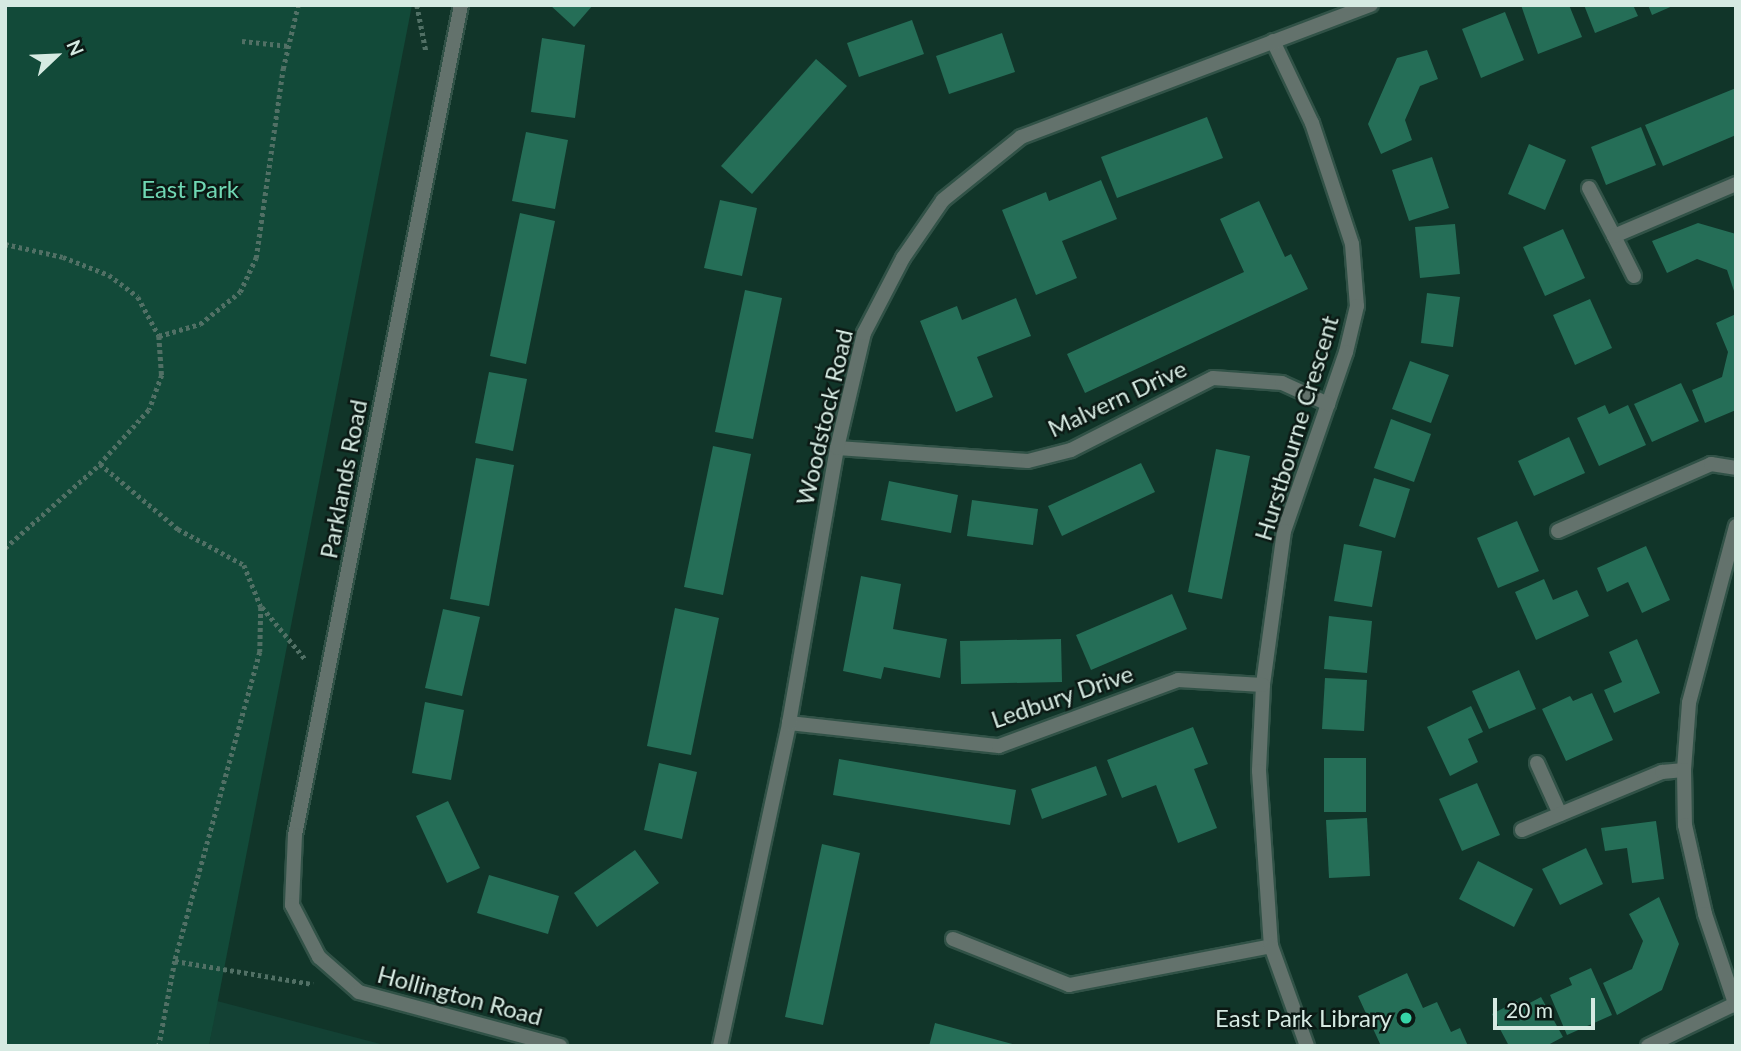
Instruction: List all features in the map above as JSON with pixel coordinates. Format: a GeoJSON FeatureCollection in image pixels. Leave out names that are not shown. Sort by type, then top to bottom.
{"type":"FeatureCollection","features":[{"type":"Feature","properties":{"kind":"street","name":"Parklands Road"},"geometry":{"type":"LineString","coordinates":[[319,957],[292,905],[295,835],[461,5]]}},
{"type":"Feature","properties":{"kind":"street","name":"Woodstock Road"},"geometry":{"type":"LineString","coordinates":[[720,1046],[789,723],[837,448],[864,333],[903,258],[943,200],[1021,137],[1371,5]]}},
{"type":"Feature","properties":{"kind":"street","name":"Hurstbourne Crescent"},"geometry":{"type":"LineString","coordinates":[[1273,41],[1312,122],[1352,244],[1357,306],[1328,404],[1284,531],[1263,685],[1259,771],[1271,946],[1307,1046]]}},
{"type":"Feature","properties":{"kind":"street"},"geometry":{"type":"LineString","coordinates":[[1614,236],[1736,184]]}},
{"type":"Feature","properties":{"kind":"street"},"geometry":{"type":"LineString","coordinates":[[1589,188],[1634,276]]}},
{"type":"Feature","properties":{"kind":"street","name":"Malvern Drive"},"geometry":{"type":"LineString","coordinates":[[837,448],[1028,461],[1081,445],[1213,378],[1282,383],[1328,404]]}},
{"type":"Feature","properties":{"kind":"street"},"geometry":{"type":"LineString","coordinates":[[1558,531],[1711,464],[1736,468]]}},
{"type":"Feature","properties":{"kind":"street"},"geometry":{"type":"LineString","coordinates":[[1648,1046],[1735,1005],[1705,914],[1685,825],[1684,770],[1689,703],[1736,526]]}},
{"type":"Feature","properties":{"kind":"street","name":"Ledbury Drive"},"geometry":{"type":"LineString","coordinates":[[789,723],[999,746],[1178,680],[1263,685]]}},
{"type":"Feature","properties":{"kind":"street"},"geometry":{"type":"LineString","coordinates":[[1537,763],[1560,814]]}},
{"type":"Feature","properties":{"kind":"street"},"geometry":{"type":"LineString","coordinates":[[1522,830],[1662,772],[1684,770]]}},
{"type":"Feature","properties":{"kind":"street"},"geometry":{"type":"LineString","coordinates":[[953,939],[1069,985],[1271,946]]}},
{"type":"Feature","properties":{"kind":"street","name":"Hollington Road"},"geometry":{"type":"LineString","coordinates":[[319,957],[359,992],[560,1046]]}},
{"type":"Feature","properties":{"kind":"path"},"geometry":{"type":"LineString","coordinates":[[159,336],[200,324],[240,292],[256,258],[289,46],[298,5]]}},
{"type":"Feature","properties":{"kind":"path"},"geometry":{"type":"LineString","coordinates":[[242,41],[289,46]]}},
{"type":"Feature","properties":{"kind":"path"},"geometry":{"type":"LineString","coordinates":[[5,244],[62,257],[109,275],[138,297],[159,336],[162,375],[149,410],[100,464],[5,548]]}},
{"type":"Feature","properties":{"kind":"path"},"geometry":{"type":"LineString","coordinates":[[100,464],[178,529],[244,565],[261,607],[325,684]]}},
{"type":"Feature","properties":{"kind":"path"},"geometry":{"type":"LineString","coordinates":[[159,1046],[175,961],[260,652],[261,607]]}},
{"type":"Feature","properties":{"kind":"path"},"geometry":{"type":"LineString","coordinates":[[175,961],[359,992]]}},
{"type":"Feature","properties":{"kind":"shaded area"},"geometry":{"type":"Polygon","coordinates":[[[217,1001],[388,1046],[209,1046],[217,1001]]]}},
{"type":"Feature","properties":{"kind":"green space","name":"East Park"},"geometry":{"type":"Polygon","coordinates":[[[5,5],[412,5],[209,1046],[5,1046],[5,5]]]}},
{"type":"Feature","properties":{"kind":"building"},"geometry":{"type":"Polygon","coordinates":[[[550,5],[593,5],[574,27],[550,5]]]}},
{"type":"Feature","properties":{"kind":"building"},"geometry":{"type":"Polygon","coordinates":[[[1521,5],[1569,5],[1582,37],[1538,54],[1521,5]]]}},
{"type":"Feature","properties":{"kind":"building"},"geometry":{"type":"Polygon","coordinates":[[[1584,5],[1633,5],[1638,16],[1595,33],[1584,5]]]}},
{"type":"Feature","properties":{"kind":"building"},"geometry":{"type":"Polygon","coordinates":[[[1648,5],[1675,5],[1652,15],[1648,5]]]}},
{"type":"Feature","properties":{"kind":"building"},"geometry":{"type":"Polygon","coordinates":[[[1505,12],[1524,60],[1481,78],[1462,29],[1505,12]]]}},
{"type":"Feature","properties":{"kind":"building"},"geometry":{"type":"Polygon","coordinates":[[[912,20],[924,54],[859,77],[847,43],[912,20]]]}},
{"type":"Feature","properties":{"kind":"building"},"geometry":{"type":"Polygon","coordinates":[[[1002,33],[1015,72],[949,94],[936,56],[1002,33]]]}},
{"type":"Feature","properties":{"kind":"building"},"geometry":{"type":"Polygon","coordinates":[[[542,38],[585,45],[575,118],[531,112],[542,38]]]}},
{"type":"Feature","properties":{"kind":"building"},"geometry":{"type":"Polygon","coordinates":[[[1427,50],[1438,79],[1420,86],[1405,120],[1412,140],[1381,154],[1368,124],[1397,58],[1427,50]]]}},
{"type":"Feature","properties":{"kind":"building"},"geometry":{"type":"Polygon","coordinates":[[[816,59],[847,86],[752,194],[721,166],[816,59]]]}},
{"type":"Feature","properties":{"kind":"building"},"geometry":{"type":"Polygon","coordinates":[[[1736,88],[1736,135],[1663,166],[1645,125],[1736,88]]]}},
{"type":"Feature","properties":{"kind":"building"},"geometry":{"type":"Polygon","coordinates":[[[1207,117],[1223,158],[1117,198],[1101,157],[1207,117]]]}},
{"type":"Feature","properties":{"kind":"building"},"geometry":{"type":"Polygon","coordinates":[[[1641,127],[1656,165],[1606,185],[1591,147],[1641,127]]]}},
{"type":"Feature","properties":{"kind":"building"},"geometry":{"type":"Polygon","coordinates":[[[526,132],[568,140],[555,209],[512,201],[526,132]]]}},
{"type":"Feature","properties":{"kind":"building"},"geometry":{"type":"Polygon","coordinates":[[[1529,144],[1566,160],[1545,210],[1508,194],[1529,144]]]}},
{"type":"Feature","properties":{"kind":"building"},"geometry":{"type":"Polygon","coordinates":[[[1432,157],[1449,208],[1409,221],[1392,170],[1432,157]]]}},
{"type":"Feature","properties":{"kind":"building"},"geometry":{"type":"Polygon","coordinates":[[[1101,180],[1117,219],[1062,241],[1077,278],[1036,295],[1002,210],[1046,192],[1049,201],[1101,180]]]}},
{"type":"Feature","properties":{"kind":"building"},"geometry":{"type":"Polygon","coordinates":[[[720,200],[757,208],[742,276],[704,268],[720,200]]]}},
{"type":"Feature","properties":{"kind":"building"},"geometry":{"type":"Polygon","coordinates":[[[1259,201],[1285,257],[1291,254],[1308,289],[1085,393],[1067,354],[1244,272],[1220,219],[1259,201]]]}},
{"type":"Feature","properties":{"kind":"building"},"geometry":{"type":"Polygon","coordinates":[[[520,213],[555,221],[526,364],[490,356],[520,213]]]}},
{"type":"Feature","properties":{"kind":"building"},"geometry":{"type":"Polygon","coordinates":[[[1698,223],[1736,234],[1736,297],[1727,270],[1697,259],[1667,273],[1652,241],[1698,223]]]}},
{"type":"Feature","properties":{"kind":"building"},"geometry":{"type":"Polygon","coordinates":[[[1455,224],[1460,274],[1420,278],[1415,227],[1455,224]]]}},
{"type":"Feature","properties":{"kind":"building"},"geometry":{"type":"Polygon","coordinates":[[[1563,229],[1585,278],[1545,296],[1523,247],[1563,229]]]}},
{"type":"Feature","properties":{"kind":"building"},"geometry":{"type":"Polygon","coordinates":[[[745,290],[782,298],[753,439],[715,432],[745,290]]]}},
{"type":"Feature","properties":{"kind":"building"},"geometry":{"type":"Polygon","coordinates":[[[1427,293],[1460,297],[1453,347],[1421,343],[1427,293]]]}},
{"type":"Feature","properties":{"kind":"building"},"geometry":{"type":"Polygon","coordinates":[[[1016,298],[1031,336],[977,357],[993,397],[956,412],[920,321],[957,306],[962,320],[1016,298]]]}},
{"type":"Feature","properties":{"kind":"building"},"geometry":{"type":"Polygon","coordinates":[[[1590,299],[1612,348],[1575,365],[1553,315],[1590,299]]]}},
{"type":"Feature","properties":{"kind":"building"},"geometry":{"type":"Polygon","coordinates":[[[1736,314],[1736,410],[1705,423],[1692,390],[1722,377],[1728,352],[1716,323],[1736,314]]]}},
{"type":"Feature","properties":{"kind":"building"},"geometry":{"type":"Polygon","coordinates":[[[1410,361],[1449,375],[1431,423],[1392,409],[1410,361]]]}},
{"type":"Feature","properties":{"kind":"building"},"geometry":{"type":"Polygon","coordinates":[[[489,372],[527,379],[513,451],[475,443],[489,372]]]}},
{"type":"Feature","properties":{"kind":"building"},"geometry":{"type":"Polygon","coordinates":[[[1681,383],[1699,421],[1652,442],[1634,404],[1681,383]]]}},
{"type":"Feature","properties":{"kind":"building"},"geometry":{"type":"Polygon","coordinates":[[[1605,405],[1609,414],[1628,405],[1646,445],[1599,466],[1577,418],[1605,405]]]}},
{"type":"Feature","properties":{"kind":"building"},"geometry":{"type":"Polygon","coordinates":[[[1391,419],[1431,434],[1414,482],[1374,468],[1391,419]]]}},
{"type":"Feature","properties":{"kind":"building"},"geometry":{"type":"Polygon","coordinates":[[[1569,437],[1585,473],[1534,496],[1518,461],[1569,437]]]}},
{"type":"Feature","properties":{"kind":"building"},"geometry":{"type":"Polygon","coordinates":[[[713,446],[751,454],[723,595],[684,587],[713,446]]]}},
{"type":"Feature","properties":{"kind":"building"},"geometry":{"type":"Polygon","coordinates":[[[1216,449],[1250,456],[1222,599],[1188,592],[1216,449]]]}},
{"type":"Feature","properties":{"kind":"building"},"geometry":{"type":"Polygon","coordinates":[[[476,458],[514,465],[489,606],[450,599],[476,458]]]}},
{"type":"Feature","properties":{"kind":"building"},"geometry":{"type":"Polygon","coordinates":[[[1141,463],[1155,492],[1062,536],[1048,506],[1141,463]]]}},
{"type":"Feature","properties":{"kind":"building"},"geometry":{"type":"Polygon","coordinates":[[[1374,478],[1410,489],[1395,538],[1359,526],[1374,478]]]}},
{"type":"Feature","properties":{"kind":"building"},"geometry":{"type":"Polygon","coordinates":[[[889,481],[958,495],[951,533],[881,520],[889,481]]]}},
{"type":"Feature","properties":{"kind":"building"},"geometry":{"type":"Polygon","coordinates":[[[972,500],[1038,509],[1033,545],[967,536],[972,500]]]}},
{"type":"Feature","properties":{"kind":"building"},"geometry":{"type":"Polygon","coordinates":[[[1517,521],[1539,571],[1498,588],[1477,538],[1517,521]]]}},
{"type":"Feature","properties":{"kind":"building"},"geometry":{"type":"Polygon","coordinates":[[[1344,544],[1382,551],[1372,607],[1334,601],[1344,544]]]}},
{"type":"Feature","properties":{"kind":"building"},"geometry":{"type":"Polygon","coordinates":[[[1646,546],[1670,600],[1642,613],[1628,582],[1607,592],[1597,568],[1646,546]]]}},
{"type":"Feature","properties":{"kind":"building"},"geometry":{"type":"Polygon","coordinates":[[[861,576],[901,584],[893,629],[947,639],[940,678],[884,667],[881,679],[843,671],[861,576]]]}},
{"type":"Feature","properties":{"kind":"building"},"geometry":{"type":"Polygon","coordinates":[[[1544,579],[1553,600],[1577,590],[1589,616],[1536,640],[1515,592],[1544,579]]]}},
{"type":"Feature","properties":{"kind":"building"},"geometry":{"type":"Polygon","coordinates":[[[1172,594],[1187,629],[1091,670],[1076,635],[1172,594]]]}},
{"type":"Feature","properties":{"kind":"building"},"geometry":{"type":"Polygon","coordinates":[[[675,608],[719,618],[691,755],[647,746],[675,608]]]}},
{"type":"Feature","properties":{"kind":"building"},"geometry":{"type":"Polygon","coordinates":[[[443,609],[480,617],[462,696],[425,688],[443,609]]]}},
{"type":"Feature","properties":{"kind":"building"},"geometry":{"type":"Polygon","coordinates":[[[1329,616],[1372,621],[1367,673],[1324,669],[1329,616]]]}},
{"type":"Feature","properties":{"kind":"building"},"geometry":{"type":"Polygon","coordinates":[[[1061,639],[1062,682],[961,684],[960,641],[1061,639]]]}},
{"type":"Feature","properties":{"kind":"building"},"geometry":{"type":"Polygon","coordinates":[[[1637,639],[1660,693],[1614,713],[1604,690],[1622,682],[1609,652],[1637,639]]]}},
{"type":"Feature","properties":{"kind":"building"},"geometry":{"type":"Polygon","coordinates":[[[1519,670],[1536,709],[1489,729],[1472,691],[1519,670]]]}},
{"type":"Feature","properties":{"kind":"building"},"geometry":{"type":"Polygon","coordinates":[[[1325,678],[1367,680],[1364,731],[1322,729],[1325,678]]]}},
{"type":"Feature","properties":{"kind":"building"},"geometry":{"type":"Polygon","coordinates":[[[1592,693],[1613,740],[1566,761],[1542,709],[1570,696],[1573,701],[1592,693]]]}},
{"type":"Feature","properties":{"kind":"building"},"geometry":{"type":"Polygon","coordinates":[[[425,702],[464,710],[451,780],[412,773],[425,702]]]}},
{"type":"Feature","properties":{"kind":"building"},"geometry":{"type":"Polygon","coordinates":[[[1471,706],[1483,732],[1468,739],[1478,762],[1450,776],[1427,727],[1471,706]]]}},
{"type":"Feature","properties":{"kind":"building"},"geometry":{"type":"Polygon","coordinates":[[[1193,727],[1208,764],[1194,769],[1217,828],[1178,843],[1156,785],[1122,798],[1107,760],[1193,727]]]}},
{"type":"Feature","properties":{"kind":"building"},"geometry":{"type":"Polygon","coordinates":[[[1324,758],[1366,758],[1366,812],[1324,812],[1324,758]]]}},
{"type":"Feature","properties":{"kind":"building"},"geometry":{"type":"Polygon","coordinates":[[[839,759],[1016,790],[1010,825],[833,795],[839,759]]]}},
{"type":"Feature","properties":{"kind":"building"},"geometry":{"type":"Polygon","coordinates":[[[659,763],[697,772],[682,839],[644,830],[659,763]]]}},
{"type":"Feature","properties":{"kind":"building"},"geometry":{"type":"Polygon","coordinates":[[[1096,766],[1107,795],[1042,819],[1031,789],[1096,766]]]}},
{"type":"Feature","properties":{"kind":"building"},"geometry":{"type":"Polygon","coordinates":[[[1477,783],[1500,835],[1462,851],[1439,799],[1477,783]]]}},
{"type":"Feature","properties":{"kind":"building"},"geometry":{"type":"Polygon","coordinates":[[[448,801],[480,868],[447,883],[416,816],[448,801]]]}},
{"type":"Feature","properties":{"kind":"building"},"geometry":{"type":"Polygon","coordinates":[[[1367,818],[1370,876],[1329,878],[1326,820],[1367,818]]]}},
{"type":"Feature","properties":{"kind":"building"},"geometry":{"type":"Polygon","coordinates":[[[1656,821],[1664,879],[1632,883],[1627,848],[1605,851],[1601,828],[1656,821]]]}},
{"type":"Feature","properties":{"kind":"building"},"geometry":{"type":"Polygon","coordinates":[[[822,844],[860,853],[823,1025],[785,1017],[822,844]]]}},
{"type":"Feature","properties":{"kind":"building"},"geometry":{"type":"Polygon","coordinates":[[[1586,848],[1603,884],[1560,905],[1542,869],[1586,848]]]}},
{"type":"Feature","properties":{"kind":"building"},"geometry":{"type":"Polygon","coordinates":[[[635,850],[659,883],[597,927],[574,893],[635,850]]]}},
{"type":"Feature","properties":{"kind":"building"},"geometry":{"type":"Polygon","coordinates":[[[1478,861],[1533,889],[1514,927],[1459,899],[1478,861]]]}},
{"type":"Feature","properties":{"kind":"building"},"geometry":{"type":"Polygon","coordinates":[[[489,875],[559,896],[548,934],[477,913],[489,875]]]}},
{"type":"Feature","properties":{"kind":"building"},"geometry":{"type":"Polygon","coordinates":[[[1659,897],[1679,944],[1662,990],[1617,1015],[1603,983],[1632,969],[1643,941],[1629,914],[1659,897]]]}},
{"type":"Feature","properties":{"kind":"building"},"geometry":{"type":"Polygon","coordinates":[[[1591,968],[1612,1015],[1567,1035],[1550,995],[1572,985],[1569,978],[1591,968]]]}},
{"type":"Feature","properties":{"kind":"building","name":"East Park Library"},"geometry":{"type":"Polygon","coordinates":[[[1407,973],[1423,1008],[1437,1002],[1451,1032],[1460,1028],[1468,1046],[1381,1046],[1358,996],[1407,973]]]}},
{"type":"Feature","properties":{"kind":"building"},"geometry":{"type":"Polygon","coordinates":[[[1541,997],[1563,1037],[1546,1046],[1509,1046],[1492,1014],[1517,1001],[1520,1008],[1541,997]]]}},
{"type":"Feature","properties":{"kind":"building"},"geometry":{"type":"Polygon","coordinates":[[[935,1023],[1016,1045],[1016,1046],[929,1046],[935,1023]]]}},
{"type":"Feature","properties":{"kind":"place","name":"East Park Library"},"geometry":{"type":"Point","coordinates":[1406,1018]}}]}
